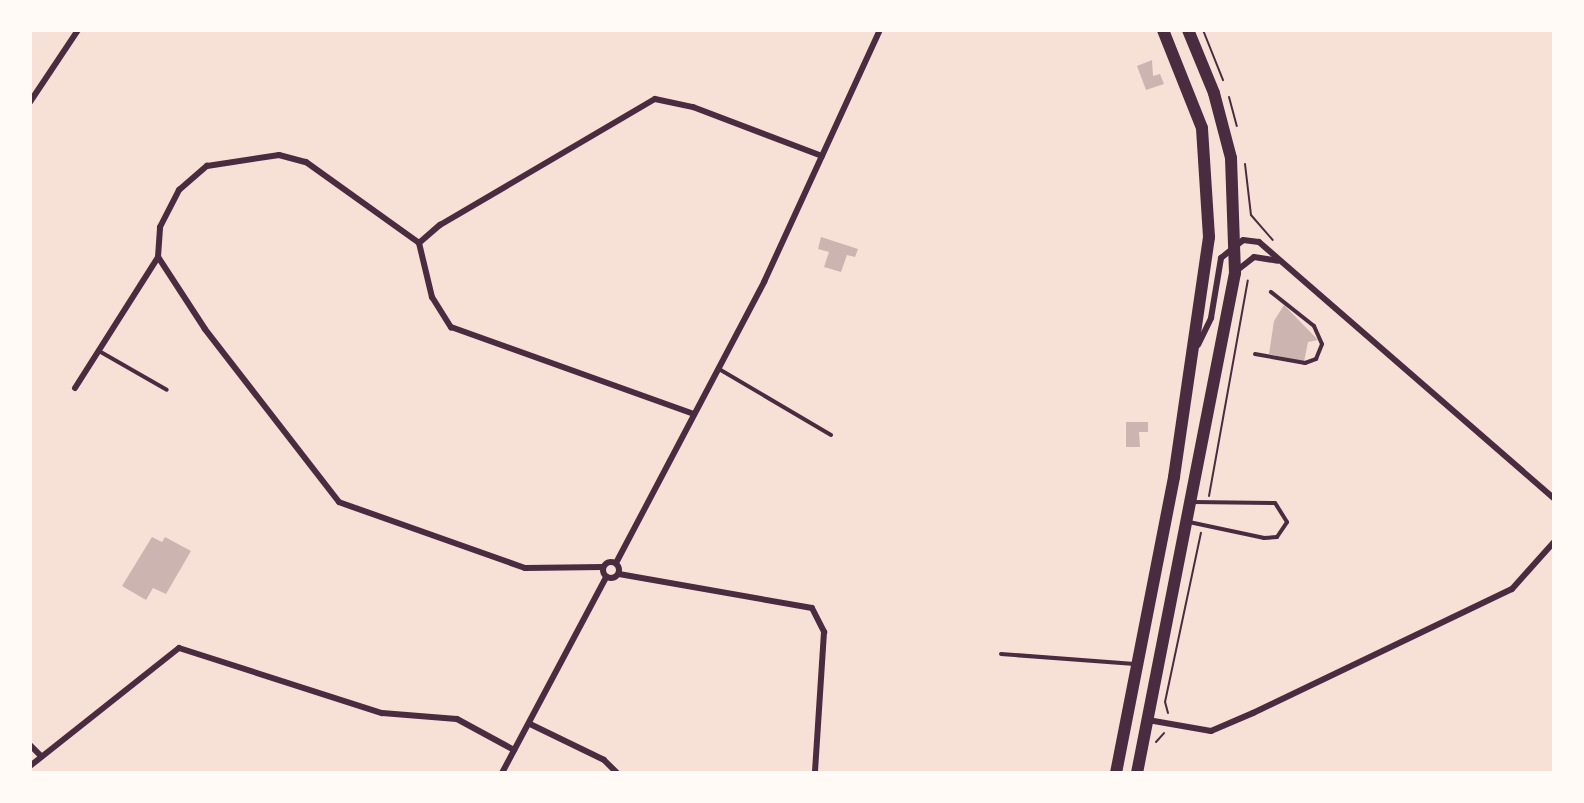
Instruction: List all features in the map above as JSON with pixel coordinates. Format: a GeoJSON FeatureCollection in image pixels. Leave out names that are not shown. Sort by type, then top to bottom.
{"type":"FeatureCollection","features":[{"type":"Feature","properties":{"kind":"main road"},"geometry":{"type":"LineString","coordinates":[[1116,773],[1139,664],[1194,353],[1209,237],[1207,158],[1193,98],[1162,30]]}},
{"type":"Feature","properties":{"kind":"main road"},"geometry":{"type":"LineString","coordinates":[[1137,773],[1193,502],[1235,273],[1236,243],[1224,127],[1188,30]]}},
{"type":"Feature","properties":{"kind":"street"},"geometry":{"type":"LineString","coordinates":[[30,102],[78,30]]}},
{"type":"Feature","properties":{"kind":"street"},"geometry":{"type":"LineString","coordinates":[[619,574],[616,563],[718,369],[822,156],[880,30]]}},
{"type":"Feature","properties":{"kind":"street"},"geometry":{"type":"LineString","coordinates":[[419,243],[440,225],[655,99],[693,107],[822,156]]}},
{"type":"Feature","properties":{"kind":"street"},"geometry":{"type":"LineString","coordinates":[[75,388],[158,257],[160,227],[179,190],[207,165],[279,155],[306,162],[358,195],[419,243],[432,297],[451,327],[694,414]]}},
{"type":"Feature","properties":{"kind":"street"},"geometry":{"type":"LineString","coordinates":[[1194,353],[1211,318],[1221,258],[1236,243],[1259,242],[1554,498]]}},
{"type":"Feature","properties":{"kind":"street"},"geometry":{"type":"LineString","coordinates":[[158,257],[205,329],[347,508],[525,568],[603,567],[616,563]]}},
{"type":"Feature","properties":{"kind":"street"},"geometry":{"type":"LineString","coordinates":[[1235,273],[1254,257],[1282,262]]}},
{"type":"Feature","properties":{"kind":"street"},"geometry":{"type":"LineString","coordinates":[[1148,720],[1210,731],[1253,713],[1512,589],[1554,542]]}},
{"type":"Feature","properties":{"kind":"street"},"geometry":{"type":"LineString","coordinates":[[502,773],[606,577],[603,567]]}},
{"type":"Feature","properties":{"kind":"street"},"geometry":{"type":"LineString","coordinates":[[606,577],[619,574],[812,608],[824,632],[815,773]]}},
{"type":"Feature","properties":{"kind":"street"},"geometry":{"type":"LineString","coordinates":[[30,766],[179,648],[382,713],[458,719],[514,750]]}},
{"type":"Feature","properties":{"kind":"street"},"geometry":{"type":"LineString","coordinates":[[530,724],[604,760],[617,773]]}},
{"type":"Feature","properties":{"kind":"street"},"geometry":{"type":"LineString","coordinates":[[30,745],[41,756]]}},
{"type":"Feature","properties":{"kind":"lane"},"geometry":{"type":"LineString","coordinates":[[1255,354],[1305,363],[1316,359],[1322,344],[1314,326],[1270,292]]}},
{"type":"Feature","properties":{"kind":"lane"},"geometry":{"type":"LineString","coordinates":[[99,351],[167,390]]}},
{"type":"Feature","properties":{"kind":"lane"},"geometry":{"type":"LineString","coordinates":[[718,369],[831,435]]}},
{"type":"Feature","properties":{"kind":"lane"},"geometry":{"type":"LineString","coordinates":[[1189,522],[1264,538],[1277,537],[1287,522],[1275,503],[1208,500],[1193,502]]}},
{"type":"Feature","properties":{"kind":"lane"},"geometry":{"type":"LineString","coordinates":[[1001,654],[1139,664]]}},
{"type":"Feature","properties":{"kind":"path"},"geometry":{"type":"LineString","coordinates":[[1208,500],[1248,274]]}},
{"type":"Feature","properties":{"kind":"path"},"geometry":{"type":"LineString","coordinates":[[1168,713],[1165,702],[1203,524]]}},
{"type":"Feature","properties":{"kind":"path"},"geometry":{"type":"LineString","coordinates":[[1154,752],[1164,732]]}},
{"type":"Feature","properties":{"kind":"building"},"geometry":{"type":"Polygon","coordinates":[[[1152,60],[1153,76],[1160,74],[1164,84],[1146,90],[1137,66],[1152,60]]]}},
{"type":"Feature","properties":{"kind":"building"},"geometry":{"type":"Polygon","coordinates":[[[821,237],[858,249],[855,257],[847,255],[841,272],[824,267],[829,252],[818,249],[821,237]]]}},
{"type":"Feature","properties":{"kind":"building"},"geometry":{"type":"Polygon","coordinates":[[[1284,305],[1318,340],[1308,342],[1304,362],[1269,354],[1274,321],[1284,305]]]}},
{"type":"Feature","properties":{"kind":"building"},"geometry":{"type":"Polygon","coordinates":[[[1126,422],[1148,422],[1148,432],[1139,432],[1140,447],[1126,447],[1126,422]]]}},
{"type":"Feature","properties":{"kind":"building"},"geometry":{"type":"Polygon","coordinates":[[[152,537],[162,542],[165,537],[191,551],[166,594],[153,588],[146,600],[122,586],[152,537]]]}}]}
